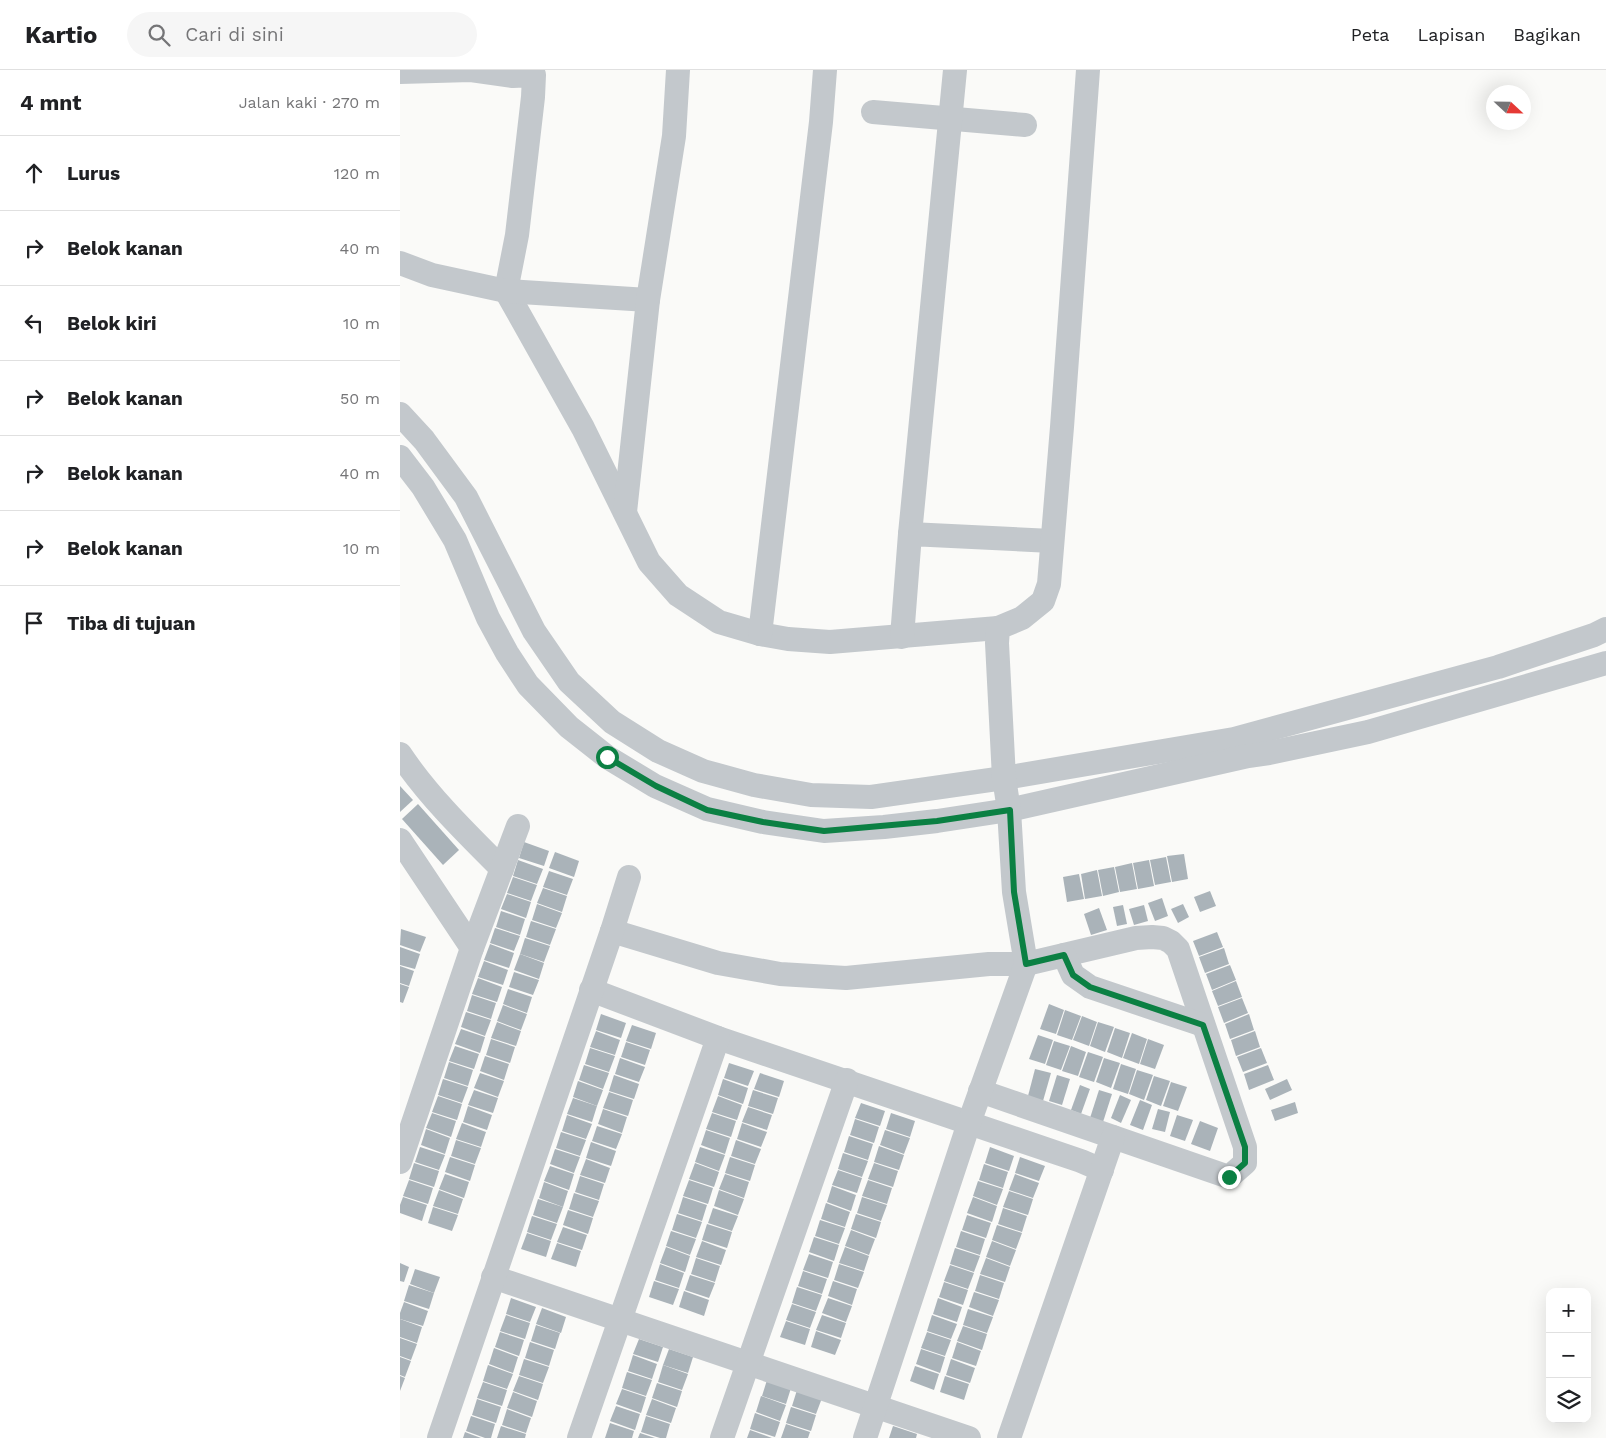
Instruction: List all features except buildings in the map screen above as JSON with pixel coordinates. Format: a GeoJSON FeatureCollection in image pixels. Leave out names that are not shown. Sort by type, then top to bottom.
{"type":"FeatureCollection","features":[{"type":"Feature","properties":{"kind":"street"},"geometry":{"type":"LineString","coordinates":[[400,72],[471,70],[512,76],[534,72],[533,98],[517,234],[506,291],[583,428],[649,562],[678,596],[719,622],[760,634],[788,639],[830,642],[998,628],[1022,618],[1043,601],[1048,584],[1062,427],[1088,70]]}},
{"type":"Feature","properties":{"kind":"street"},"geometry":{"type":"LineString","coordinates":[[625,512],[648,300],[674,136],[678,70]]}},
{"type":"Feature","properties":{"kind":"street"},"geometry":{"type":"LineString","coordinates":[[760,634],[821,122],[825,70]]}},
{"type":"Feature","properties":{"kind":"street"},"geometry":{"type":"LineString","coordinates":[[902,637],[910,534],[955,70]]}},
{"type":"Feature","properties":{"kind":"street"},"geometry":{"type":"LineString","coordinates":[[873,112],[1025,125]]}},
{"type":"Feature","properties":{"kind":"street"},"geometry":{"type":"LineString","coordinates":[[400,263],[432,275],[506,291],[648,300]]}},
{"type":"Feature","properties":{"kind":"street"},"geometry":{"type":"LineString","coordinates":[[400,414],[424,440],[466,497],[534,631],[569,682],[612,722],[658,751],[703,771],[754,785],[811,795],[871,797],[1004,778],[1234,739],[1498,667],[1594,635],[1606,628]]}},
{"type":"Feature","properties":{"kind":"street"},"geometry":{"type":"LineString","coordinates":[[400,457],[423,487],[455,540],[488,618],[506,653],[528,685],[569,727],[607,757],[656,786],[707,810],[763,822],[824,831],[937,821],[1010,810],[1248,756],[1368,732],[1606,663]]}},
{"type":"Feature","properties":{"kind":"street"},"geometry":{"type":"LineString","coordinates":[[910,534],[1052,541]]}},
{"type":"Feature","properties":{"kind":"street"},"geometry":{"type":"LineString","coordinates":[[865,1438],[980,1090],[1026,964],[1014,892],[1010,810],[1004,778],[997,643],[998,628]]}},
{"type":"Feature","properties":{"kind":"street"},"geometry":{"type":"LineString","coordinates":[[400,754],[410,769],[456,821],[502,869]]}},
{"type":"Feature","properties":{"kind":"street"},"geometry":{"type":"LineString","coordinates":[[400,1162],[472,948],[518,826]]}},
{"type":"Feature","properties":{"kind":"street"},"geometry":{"type":"LineString","coordinates":[[400,840],[472,948]]}},
{"type":"Feature","properties":{"kind":"street"},"geometry":{"type":"LineString","coordinates":[[438,1438],[629,877]]}},
{"type":"Feature","properties":{"kind":"street"},"geometry":{"type":"LineString","coordinates":[[612,931],[718,963],[780,974],[846,978],[989,964],[1026,964],[1136,938],[1163,938],[1171,942],[1178,949],[1245,1147],[1245,1163],[1229,1177],[980,1090]]}},
{"type":"Feature","properties":{"kind":"street"},"geometry":{"type":"LineString","coordinates":[[1064,955],[1073,975],[1090,987],[1203,1025]]}},
{"type":"Feature","properties":{"kind":"street"},"geometry":{"type":"LineString","coordinates":[[591,990],[718,1038],[847,1080],[1102,1170]]}},
{"type":"Feature","properties":{"kind":"street"},"geometry":{"type":"LineString","coordinates":[[579,1438],[718,1038]]}},
{"type":"Feature","properties":{"kind":"street"},"geometry":{"type":"LineString","coordinates":[[722,1438],[847,1080]]}},
{"type":"Feature","properties":{"kind":"street"},"geometry":{"type":"LineString","coordinates":[[1009,1438],[1113,1137]]}},
{"type":"Feature","properties":{"kind":"street"},"geometry":{"type":"LineString","coordinates":[[493,1278],[969,1438]]}},
{"type":"Feature","properties":{"kind":"route"},"geometry":{"type":"LineString","coordinates":[[607,757],[656,786],[707,810],[763,822],[824,831],[884,827],[1010,810],[1014,892],[1026,964],[1064,955],[1073,975],[1090,987],[1203,1025],[1245,1147],[1245,1163],[1229,1177]]}}]}
